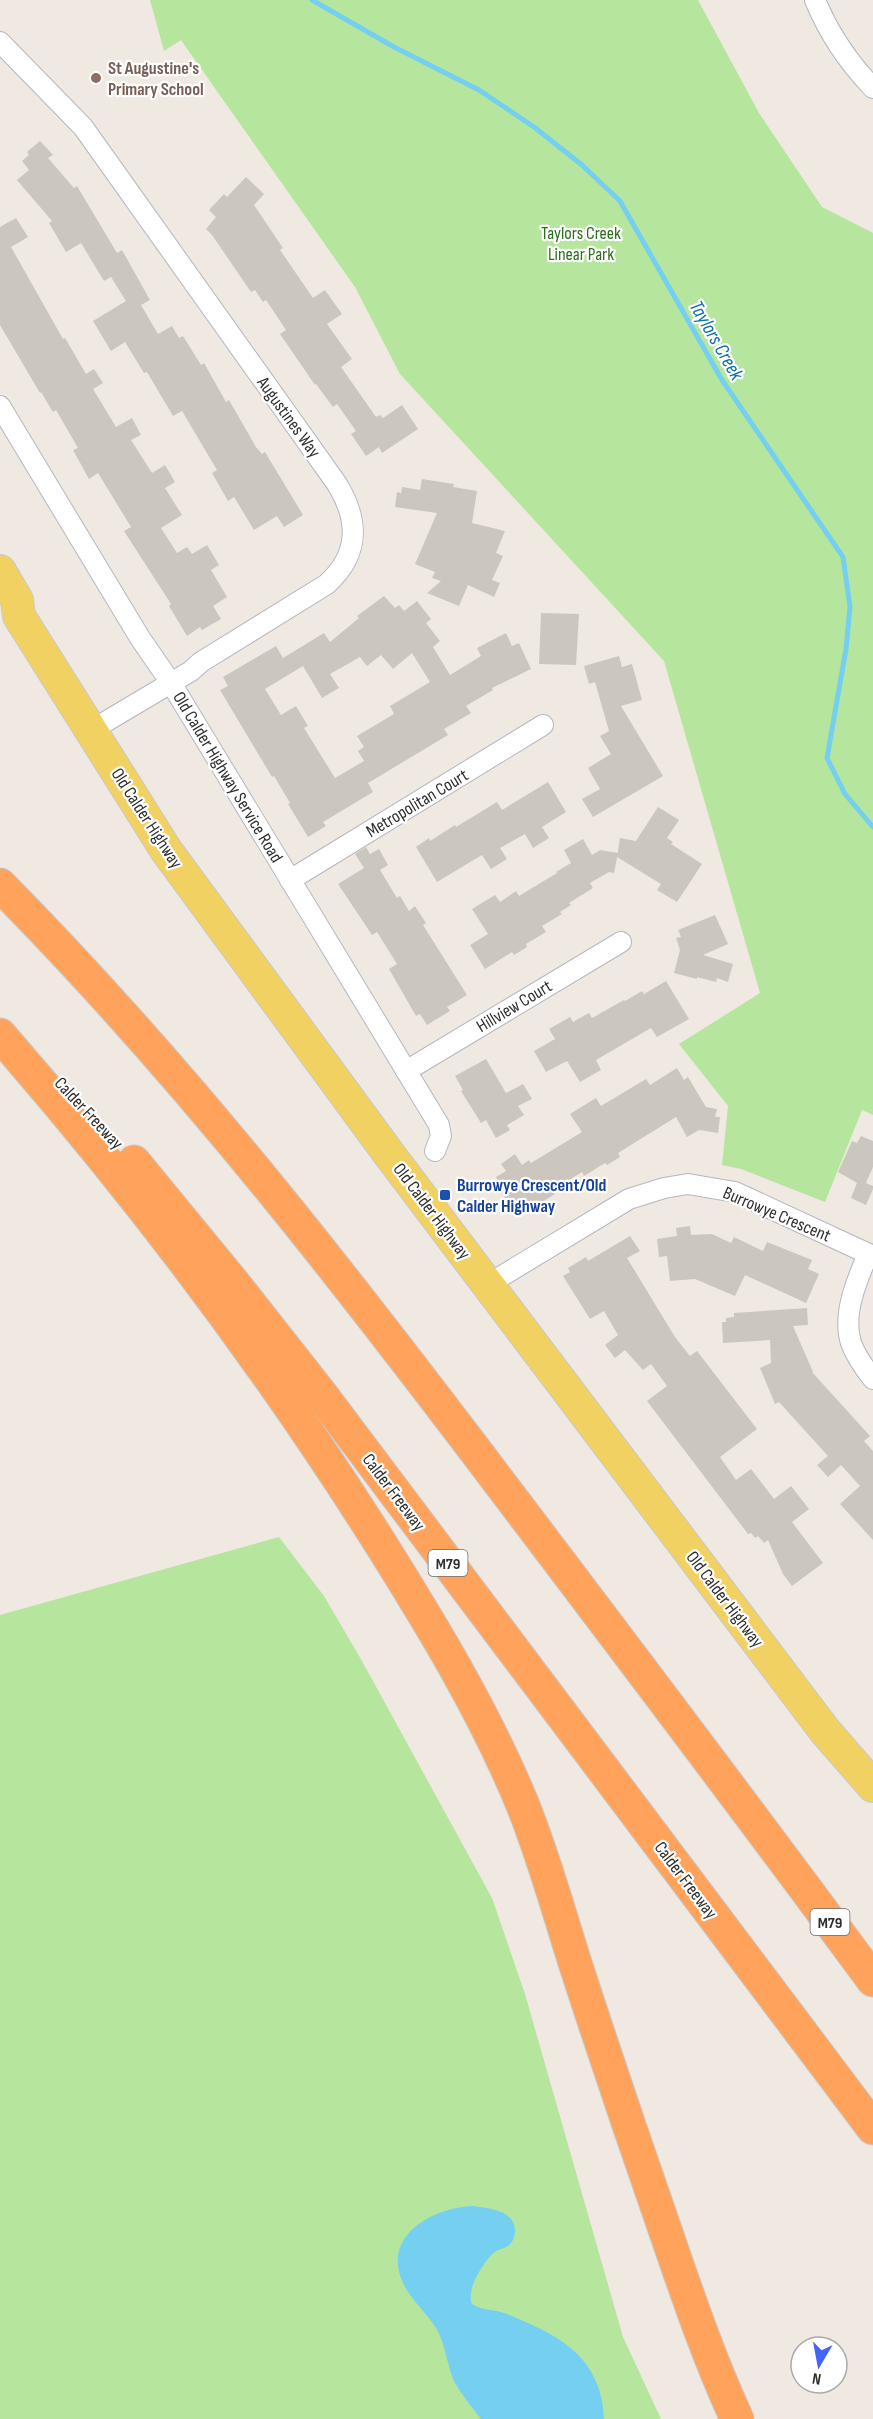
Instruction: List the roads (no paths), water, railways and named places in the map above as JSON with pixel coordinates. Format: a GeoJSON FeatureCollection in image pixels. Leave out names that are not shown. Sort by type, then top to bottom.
{"type":"FeatureCollection","features":[{"type":"Feature","properties":{"kind":"highway","name":"M79"},"geometry":{"type":"LineString","coordinates":[[0,885],[166,1063],[298,1221],[454,1423],[873,1980]]}},
{"type":"Feature","properties":{"kind":"highway","name":"Calder Freeway"},"geometry":{"type":"LineString","coordinates":[[0,1018],[102,1125],[242,1294],[320,1393],[873,2128]]}},
{"type":"Feature","properties":{"kind":"highway"},"geometry":{"type":"LineString","coordinates":[[0,1035],[160,1230],[264,1368],[339,1478],[441,1640],[470,1692],[507,1768],[540,1851],[607,2061],[683,2282],[737,2419]]}},
{"type":"Feature","properties":{"kind":"highway"},"geometry":{"type":"LineString","coordinates":[[787,1864],[873,1971]]}},
{"type":"Feature","properties":{"kind":"main road","name":"Old Calder Highway"},"geometry":{"type":"LineString","coordinates":[[0,571],[17,600],[10,608],[166,850],[487,1285],[825,1731],[873,1786]]}},
{"type":"Feature","properties":{"kind":"street"},"geometry":{"type":"LineString","coordinates":[[815,0],[845,57],[873,88]]}},
{"type":"Feature","properties":{"kind":"street","name":"Augustines Way"},"geometry":{"type":"LineString","coordinates":[[0,42],[83,127],[337,484],[351,513],[354,525],[350,550],[338,574],[327,584],[171,683],[90,731]]}},
{"type":"Feature","properties":{"kind":"street","name":"Old Calder Highway Service Road"},"geometry":{"type":"LineString","coordinates":[[0,406],[140,638],[171,683],[441,1130],[435,1151]]}},
{"type":"Feature","properties":{"kind":"street","name":"Metropolitan Court"},"geometry":{"type":"LineString","coordinates":[[290,880],[543,726]]}},
{"type":"Feature","properties":{"kind":"street","name":"Hillview Court"},"geometry":{"type":"LineString","coordinates":[[406,1071],[621,942]]}},
{"type":"Feature","properties":{"kind":"street","name":"Burrowye Crescent"},"geometry":{"type":"LineString","coordinates":[[487,1285],[629,1199],[664,1188],[688,1184],[735,1192],[871,1255]]}},
{"type":"Feature","properties":{"kind":"street"},"geometry":{"type":"LineString","coordinates":[[871,1255],[855,1290],[848,1326],[851,1343],[873,1379]]}},
{"type":"Feature","properties":{"kind":"water"},"geometry":{"type":"Polygon","coordinates":[[[472,2206],[493,2209],[506,2215],[514,2225],[515,2233],[510,2244],[496,2251],[482,2268],[471,2291],[472,2304],[480,2308],[502,2312],[526,2322],[560,2340],[574,2351],[586,2364],[595,2379],[604,2419],[481,2419],[457,2386],[439,2334],[403,2283],[398,2266],[399,2251],[414,2228],[427,2219],[441,2212],[472,2206]]]}},
{"type":"Feature","properties":{"kind":"waterway","name":"Taylors Creek"},"geometry":{"type":"LineString","coordinates":[[312,0],[394,47],[479,90],[534,127],[582,165],[620,201],[722,380],[843,557],[850,607],[846,649],[827,758],[845,794],[873,827]]}},
{"type":"Feature","properties":{"kind":"place","name":"St Augustine's Primary School"},"geometry":{"type":"Point","coordinates":[96,78]}},
{"type":"Feature","properties":{"kind":"place","name":"Burrowye Crescent/Old Calder Highway"},"geometry":{"type":"Point","coordinates":[445,1195]}},
{"type":"Feature","properties":{"kind":"park label","name":"Taylors Creek Linear Park"},"geometry":{"type":"Point","coordinates":[581,243]}}]}
